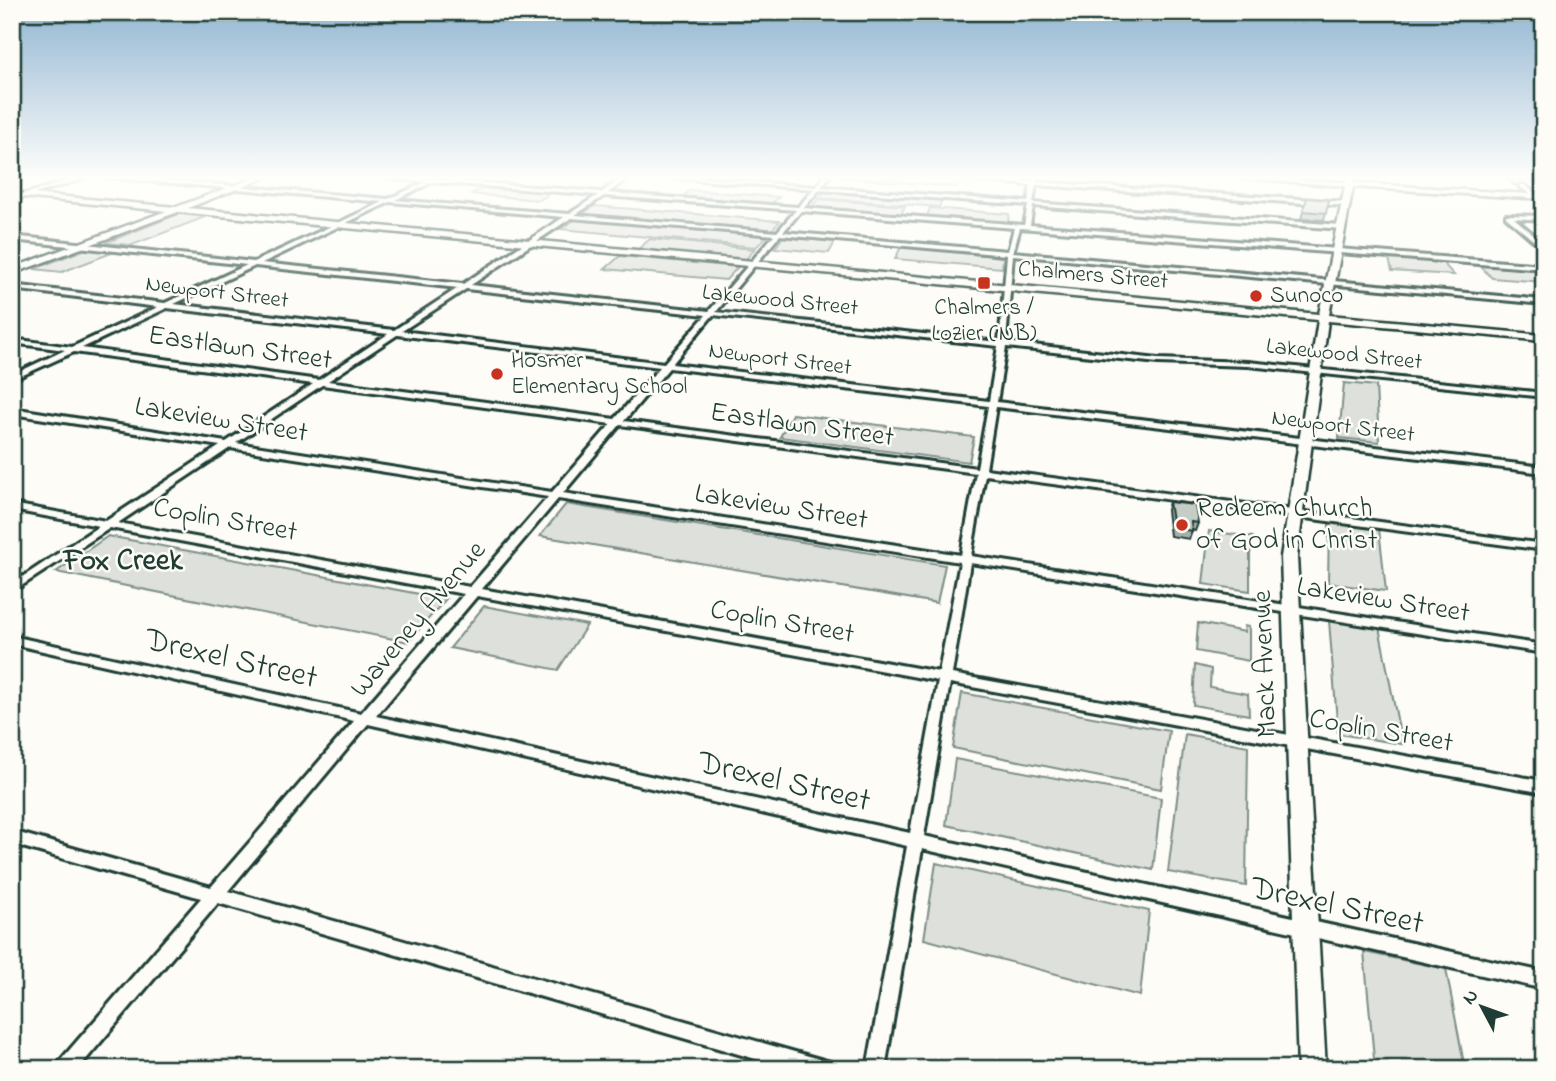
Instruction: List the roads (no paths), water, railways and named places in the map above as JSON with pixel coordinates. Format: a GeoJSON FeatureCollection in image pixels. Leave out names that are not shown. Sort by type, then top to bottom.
{"type":"FeatureCollection","features":[{"type":"Feature","properties":{"kind":"street"},"geometry":{"type":"LineString","coordinates":[[12,271],[130,227]]}},
{"type":"Feature","properties":{"kind":"street"},"geometry":{"type":"LineString","coordinates":[[12,379],[333,227]]}},
{"type":"Feature","properties":{"kind":"street","name":"Chalmers Street"},"geometry":{"type":"LineString","coordinates":[[352,227],[1544,338]]}},
{"type":"Feature","properties":{"kind":"street"},"geometry":{"type":"LineString","coordinates":[[12,589],[555,227]]}},
{"type":"Feature","properties":{"kind":"street"},"geometry":{"type":"LineString","coordinates":[[698,227],[1544,302]]}},
{"type":"Feature","properties":{"kind":"street"},"geometry":{"type":"LineString","coordinates":[[778,234],[784,227]]}},
{"type":"Feature","properties":{"kind":"street"},"geometry":{"type":"LineString","coordinates":[[876,1069],[992,405],[1002,344],[1010,254],[1017,227]]}},
{"type":"Feature","properties":{"kind":"street"},"geometry":{"type":"LineString","coordinates":[[1045,227],[1544,268]]}},
{"type":"Feature","properties":{"kind":"street","name":"Mack Avenue"},"geometry":{"type":"LineString","coordinates":[[1312,1069],[1289,557],[1315,372],[1342,227]]}},
{"type":"Feature","properties":{"kind":"street"},"geometry":{"type":"LineString","coordinates":[[1523,227],[1540,241]]}},
{"type":"Feature","properties":{"kind":"street","name":"Waveney Avenue"},"geometry":{"type":"LineString","coordinates":[[66,1069],[778,234]]}},
{"type":"Feature","properties":{"kind":"street","name":"Lakewood Street"},"geometry":{"type":"LineString","coordinates":[[12,238],[1158,361],[1236,363],[1544,396]]}},
{"type":"Feature","properties":{"kind":"street","name":"Newport Street"},"geometry":{"type":"LineString","coordinates":[[12,287],[1544,470]]}},
{"type":"Feature","properties":{"kind":"street","name":"Eastlawn Street"},"geometry":{"type":"LineString","coordinates":[[12,341],[1544,548]]}},
{"type":"Feature","properties":{"kind":"street","name":"Lakeview Street"},"geometry":{"type":"LineString","coordinates":[[12,411],[1544,649]]}},
{"type":"Feature","properties":{"kind":"street","name":"Coplin Street"},"geometry":{"type":"LineString","coordinates":[[12,507],[1544,787]]}},
{"type":"Feature","properties":{"kind":"street","name":"Drexel Street"},"geometry":{"type":"LineString","coordinates":[[12,640],[1544,981]]}},
{"type":"Feature","properties":{"kind":"street"},"geometry":{"type":"LineString","coordinates":[[12,836],[823,1069]]}},
{"type":"Feature","properties":{"kind":"place","name":"Chalmers / Lozier (NB)"},"geometry":{"type":"Point","coordinates":[984,283]}},
{"type":"Feature","properties":{"kind":"place","name":"Sunoco"},"geometry":{"type":"Point","coordinates":[1256,296]}},
{"type":"Feature","properties":{"kind":"place","name":"Hosmer Elementary School"},"geometry":{"type":"Point","coordinates":[497,374]}},
{"type":"Feature","properties":{"kind":"place","name":"Redeem Church of God in Christ"},"geometry":{"type":"Point","coordinates":[1182,525]}},
{"type":"Feature","properties":{"kind":"district","name":"Fox Creek"},"geometry":{"type":"Point","coordinates":[123,562]}}]}
